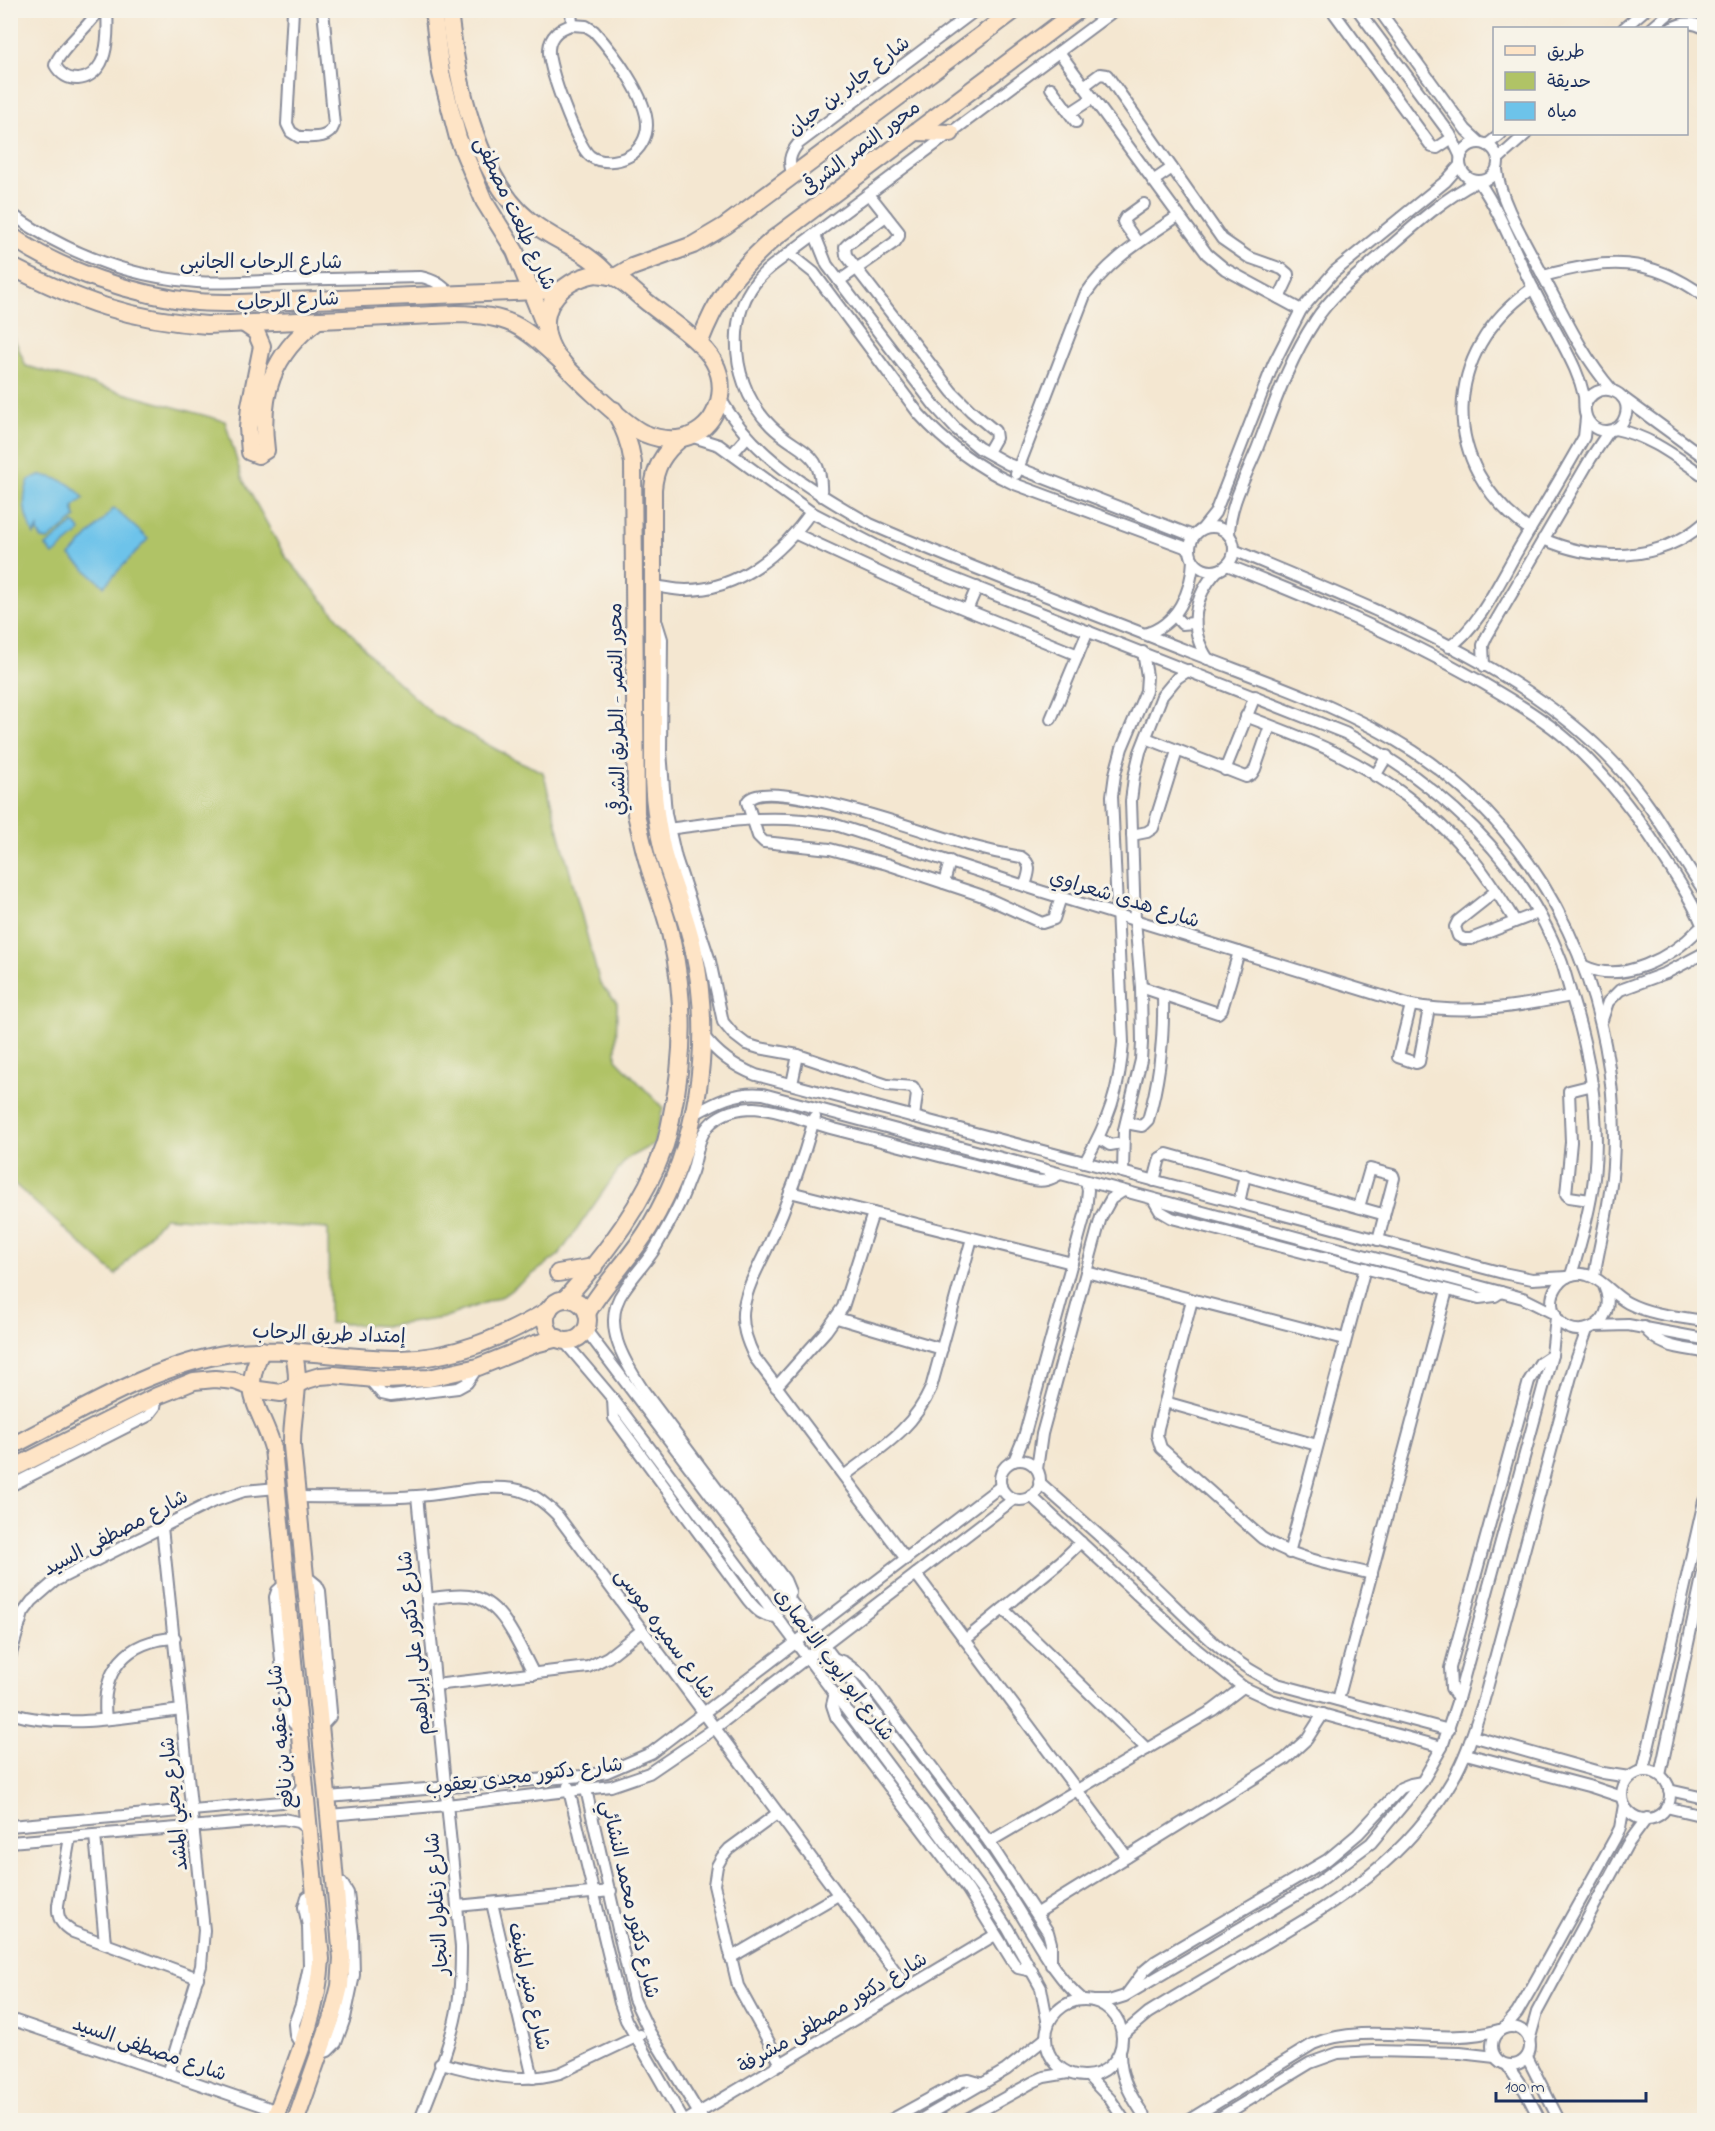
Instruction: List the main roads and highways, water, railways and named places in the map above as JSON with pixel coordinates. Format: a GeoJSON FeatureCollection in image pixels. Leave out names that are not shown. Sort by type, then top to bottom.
{"type":"FeatureCollection","features":[{"type":"Feature","properties":{"kind":"water"},"geometry":{"type":"Polygon","coordinates":[[[39,475],[64,482],[84,498],[73,507],[76,518],[48,540],[42,539],[38,528],[34,535],[25,508],[25,494],[29,480],[39,475]]]}},
{"type":"Feature","properties":{"kind":"water"},"geometry":{"type":"Polygon","coordinates":[[[114,508],[148,539],[104,586],[70,556],[114,508]]]}},
{"type":"Feature","properties":{"kind":"water"},"geometry":{"type":"Polygon","coordinates":[[[74,523],[81,531],[53,555],[46,546],[74,523]]]}}]}
